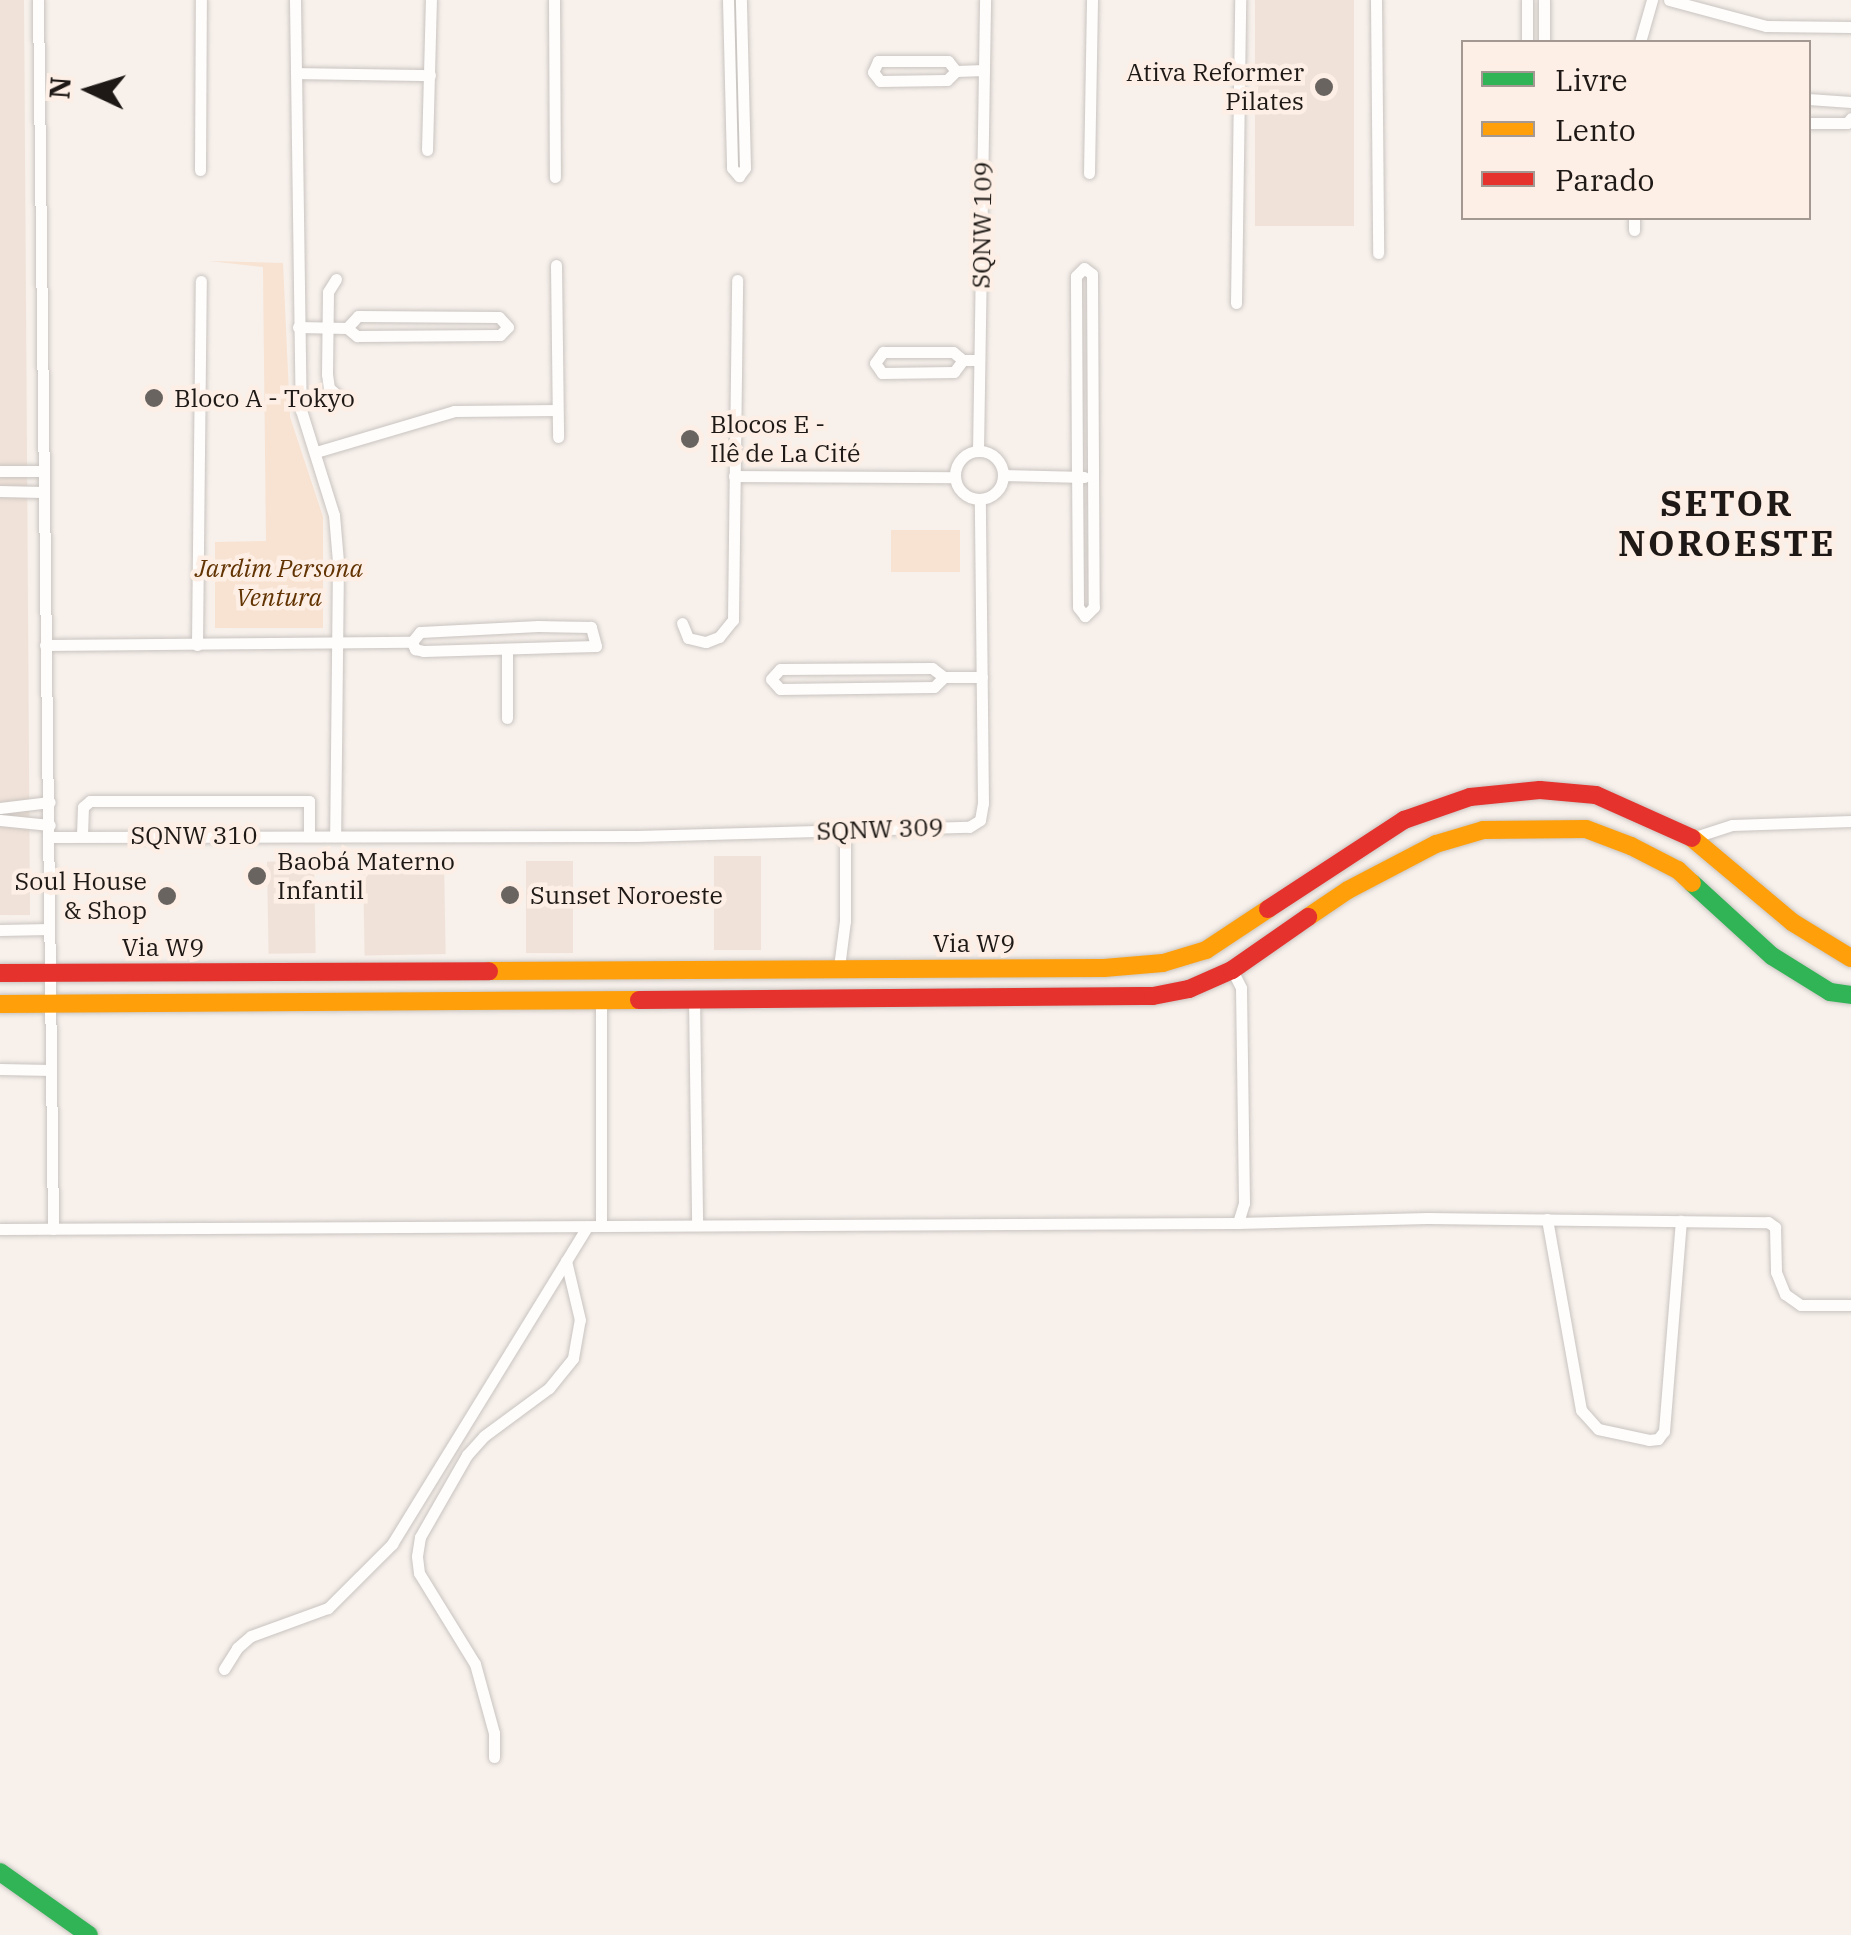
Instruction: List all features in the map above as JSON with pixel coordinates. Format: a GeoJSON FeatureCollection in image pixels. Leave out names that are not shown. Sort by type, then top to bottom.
{"type":"FeatureCollection","features":[{"type":"Feature","properties":{"kind":"main road","name":"Via W9"},"geometry":{"type":"LineString","coordinates":[[0,974],[1104,968],[1163,963],[1206,950],[1404,820],[1470,797],[1540,790],[1596,795],[1692,838],[1792,922],[1851,958]]}},
{"type":"Feature","properties":{"kind":"main road"},"geometry":{"type":"LineString","coordinates":[[0,1004],[843,995],[1153,996],[1188,989],[1232,970],[1348,890],[1436,844],[1482,830],[1567,828],[1586,830],[1632,846],[1678,870],[1772,956],[1830,992],[1851,994]]}},
{"type":"Feature","properties":{"kind":"main road"},"geometry":{"type":"LineString","coordinates":[[839,967],[843,995]]}},
{"type":"Feature","properties":{"kind":"main road"},"geometry":{"type":"LineString","coordinates":[[0,1872],[89,1935]]}},
{"type":"Feature","properties":{"kind":"street"},"geometry":{"type":"LineString","coordinates":[[38,0],[53,1229]]}},
{"type":"Feature","properties":{"kind":"street"},"geometry":{"type":"LineString","coordinates":[[200,170],[201,0]]}},
{"type":"Feature","properties":{"kind":"street"},"geometry":{"type":"LineString","coordinates":[[295,0],[301,410],[334,515],[338,562],[336,834]]}},
{"type":"Feature","properties":{"kind":"street"},"geometry":{"type":"LineString","coordinates":[[427,150],[432,0]]}},
{"type":"Feature","properties":{"kind":"street"},"geometry":{"type":"LineString","coordinates":[[554,0],[556,177]]}},
{"type":"Feature","properties":{"kind":"street"},"geometry":{"type":"LineString","coordinates":[[728,0],[732,168],[739,176],[745,168],[741,0]]}},
{"type":"Feature","properties":{"kind":"street","name":"SQNW 109"},"geometry":{"type":"LineString","coordinates":[[978,451],[985,0]]}},
{"type":"Feature","properties":{"kind":"street"},"geometry":{"type":"LineString","coordinates":[[1090,173],[1092,0]]}},
{"type":"Feature","properties":{"kind":"street"},"geometry":{"type":"LineString","coordinates":[[1236,303],[1240,0]]}},
{"type":"Feature","properties":{"kind":"street"},"geometry":{"type":"LineString","coordinates":[[1376,0],[1378,253]]}},
{"type":"Feature","properties":{"kind":"street"},"geometry":{"type":"LineString","coordinates":[[1527,0],[1527,40]]}},
{"type":"Feature","properties":{"kind":"street"},"geometry":{"type":"LineString","coordinates":[[1544,0],[1544,40]]}},
{"type":"Feature","properties":{"kind":"street"},"geometry":{"type":"LineString","coordinates":[[1641,40],[1652,0]]}},
{"type":"Feature","properties":{"kind":"street"},"geometry":{"type":"LineString","coordinates":[[1669,0],[1766,26],[1851,28]]}},
{"type":"Feature","properties":{"kind":"street"},"geometry":{"type":"LineString","coordinates":[[956,71],[948,61],[878,61],[873,72],[880,81],[947,80],[956,71],[984,70]]}},
{"type":"Feature","properties":{"kind":"street"},"geometry":{"type":"LineString","coordinates":[[298,73],[430,75]]}},
{"type":"Feature","properties":{"kind":"street"},"geometry":{"type":"LineString","coordinates":[[1811,99],[1851,102]]}},
{"type":"Feature","properties":{"kind":"street"},"geometry":{"type":"LineString","coordinates":[[1811,123],[1846,122],[1851,118]]}},
{"type":"Feature","properties":{"kind":"street"},"geometry":{"type":"LineString","coordinates":[[556,265],[558,437]]}},
{"type":"Feature","properties":{"kind":"street"},"geometry":{"type":"LineString","coordinates":[[1084,268],[1092,274],[1093,477],[1094,607],[1085,616],[1078,607],[1076,276],[1084,268]]}},
{"type":"Feature","properties":{"kind":"street"},"geometry":{"type":"LineString","coordinates":[[336,279],[328,292],[328,381],[337,395]]}},
{"type":"Feature","properties":{"kind":"street"},"geometry":{"type":"LineString","coordinates":[[682,623],[688,638],[706,642],[719,637],[732,620],[737,280]]}},
{"type":"Feature","properties":{"kind":"street"},"geometry":{"type":"LineString","coordinates":[[198,645],[201,281]]}},
{"type":"Feature","properties":{"kind":"street"},"geometry":{"type":"LineString","coordinates":[[298,327],[347,328],[357,336],[500,335],[508,327],[499,317],[358,316],[347,328]]}},
{"type":"Feature","properties":{"kind":"street"},"geometry":{"type":"LineString","coordinates":[[963,360],[954,372],[882,374],[875,363],[883,352],[953,352],[963,360],[978,360]]}},
{"type":"Feature","properties":{"kind":"street"},"geometry":{"type":"LineString","coordinates":[[316,452],[454,411],[557,410]]}},
{"type":"Feature","properties":{"kind":"street"},"geometry":{"type":"LineString","coordinates":[[978,451],[997,458],[1003,475],[998,490],[980,499],[963,493],[955,477],[964,456],[978,451]]}},
{"type":"Feature","properties":{"kind":"street"},"geometry":{"type":"LineString","coordinates":[[0,471],[42,471]]}},
{"type":"Feature","properties":{"kind":"street"},"geometry":{"type":"LineString","coordinates":[[1003,475],[1093,477]]}},
{"type":"Feature","properties":{"kind":"street"},"geometry":{"type":"LineString","coordinates":[[734,476],[955,477]]}},
{"type":"Feature","properties":{"kind":"street"},"geometry":{"type":"LineString","coordinates":[[0,491],[42,492]]}},
{"type":"Feature","properties":{"kind":"street","name":"SQNW 309"},"geometry":{"type":"LineString","coordinates":[[637,836],[969,827],[980,820],[980,499]]}},
{"type":"Feature","properties":{"kind":"street"},"geometry":{"type":"LineString","coordinates":[[538,626],[595,630],[596,646],[424,651],[415,650],[412,642],[420,632],[538,626]]}},
{"type":"Feature","properties":{"kind":"street"},"geometry":{"type":"LineString","coordinates":[[44,645],[412,642]]}},
{"type":"Feature","properties":{"kind":"street"},"geometry":{"type":"LineString","coordinates":[[507,651],[507,718]]}},
{"type":"Feature","properties":{"kind":"street"},"geometry":{"type":"LineString","coordinates":[[944,677],[934,687],[780,688],[771,679],[780,669],[840,668],[932,668],[944,677],[982,677]]}},
{"type":"Feature","properties":{"kind":"street"},"geometry":{"type":"LineString","coordinates":[[82,835],[83,807],[90,802],[309,801],[309,834]]}},
{"type":"Feature","properties":{"kind":"street"},"geometry":{"type":"LineString","coordinates":[[0,808],[50,802]]}},
{"type":"Feature","properties":{"kind":"street","name":"SQNW 310"},"geometry":{"type":"LineString","coordinates":[[0,820],[82,835],[637,836]]}},
{"type":"Feature","properties":{"kind":"street"},"geometry":{"type":"LineString","coordinates":[[1692,838],[1732,825],[1851,822]]}},
{"type":"Feature","properties":{"kind":"street"},"geometry":{"type":"LineString","coordinates":[[839,967],[845,921],[845,831]]}},
{"type":"Feature","properties":{"kind":"street"},"geometry":{"type":"LineString","coordinates":[[0,930],[50,929]]}},
{"type":"Feature","properties":{"kind":"street"},"geometry":{"type":"LineString","coordinates":[[1232,970],[1241,988],[1244,1203],[1238,1223]]}},
{"type":"Feature","properties":{"kind":"street"},"geometry":{"type":"LineString","coordinates":[[694,998],[696,1224]]}},
{"type":"Feature","properties":{"kind":"street"},"geometry":{"type":"LineString","coordinates":[[600,999],[601,1226]]}},
{"type":"Feature","properties":{"kind":"street"},"geometry":{"type":"LineString","coordinates":[[0,1070],[50,1070]]}},
{"type":"Feature","properties":{"kind":"street"},"geometry":{"type":"LineString","coordinates":[[1547,1219],[1581,1410],[1598,1429],[1649,1440],[1658,1439],[1664,1431],[1681,1221]]}},
{"type":"Feature","properties":{"kind":"street"},"geometry":{"type":"LineString","coordinates":[[0,1230],[1547,1219],[1768,1222],[1775,1228],[1776,1272],[1785,1294],[1801,1305],[1851,1304]]}},
{"type":"Feature","properties":{"kind":"street"},"geometry":{"type":"LineString","coordinates":[[224,1669],[236,1648],[251,1636],[328,1608],[392,1544],[587,1226]]}},
{"type":"Feature","properties":{"kind":"street"},"geometry":{"type":"LineString","coordinates":[[494,1758],[494,1733],[475,1664],[419,1574],[417,1556],[420,1537],[467,1456],[484,1436],[549,1388],[573,1358],[580,1320],[566,1261]]}},
{"type":"Feature","properties":{"kind":"shaded area"},"geometry":{"type":"Polygon","coordinates":[[[0,0],[24,0],[30,915],[0,915],[0,0]]]}},
{"type":"Feature","properties":{"kind":"shaded area"},"geometry":{"type":"Polygon","coordinates":[[[1255,0],[1354,0],[1354,226],[1255,226],[1255,0]]]}},
{"type":"Feature","properties":{"kind":"shaded area"},"geometry":{"type":"Polygon","coordinates":[[[714,856],[761,856],[761,950],[714,950],[714,856]]]}},
{"type":"Feature","properties":{"kind":"shaded area"},"geometry":{"type":"Polygon","coordinates":[[[314,861],[316,953],[269,954],[267,862],[314,861]]]}},
{"type":"Feature","properties":{"kind":"shaded area"},"geometry":{"type":"Polygon","coordinates":[[[444,861],[446,954],[365,955],[363,862],[444,861]]]}},
{"type":"Feature","properties":{"kind":"shaded area"},"geometry":{"type":"Polygon","coordinates":[[[526,861],[573,861],[573,953],[526,953],[526,861]]]}},
{"type":"Feature","properties":{"kind":"green space","name":"Jardim Persona Ventura"},"geometry":{"type":"Polygon","coordinates":[[[210,261],[283,263],[290,417],[323,517],[323,628],[215,628],[215,542],[266,541],[263,267],[210,261]]]}},
{"type":"Feature","properties":{"kind":"green space"},"geometry":{"type":"Polygon","coordinates":[[[891,530],[960,530],[960,572],[891,572],[891,530]]]}},
{"type":"Feature","properties":{"kind":"traffic: fast"},"geometry":{"type":"LineString","coordinates":[[1692,883],[1772,956],[1830,992],[1851,995]]}},
{"type":"Feature","properties":{"kind":"traffic: fast"},"geometry":{"type":"LineString","coordinates":[[0,1872],[89,1935]]}},
{"type":"Feature","properties":{"kind":"traffic: slow"},"geometry":{"type":"LineString","coordinates":[[1308,917],[1348,890],[1436,844],[1483,830],[1586,829],[1631,846],[1678,870],[1692,883]]}},
{"type":"Feature","properties":{"kind":"traffic: slow"},"geometry":{"type":"LineString","coordinates":[[1692,838],[1792,922],[1851,958]]}},
{"type":"Feature","properties":{"kind":"traffic: slow"},"geometry":{"type":"LineString","coordinates":[[489,971],[1104,968],[1163,963],[1206,950],[1268,909]]}},
{"type":"Feature","properties":{"kind":"traffic: slow"},"geometry":{"type":"LineString","coordinates":[[0,1004],[639,1000]]}},
{"type":"Feature","properties":{"kind":"traffic: jam"},"geometry":{"type":"LineString","coordinates":[[1268,909],[1404,820],[1470,797],[1540,790],[1596,795],[1692,838]]}},
{"type":"Feature","properties":{"kind":"traffic: jam"},"geometry":{"type":"LineString","coordinates":[[639,1000],[1153,996],[1189,989],[1232,970],[1308,917]]}},
{"type":"Feature","properties":{"kind":"traffic: jam"},"geometry":{"type":"LineString","coordinates":[[0,973],[489,971]]}},
{"type":"Feature","properties":{"kind":"place","name":"Ativa Reformer Pilates"},"geometry":{"type":"Point","coordinates":[1324,87]}},
{"type":"Feature","properties":{"kind":"place","name":"Bloco A - Tokyo"},"geometry":{"type":"Point","coordinates":[154,398]}},
{"type":"Feature","properties":{"kind":"place","name":"Blocos E - Ilê de La Cité"},"geometry":{"type":"Point","coordinates":[690,439]}},
{"type":"Feature","properties":{"kind":"place","name":"Baobá Materno Infantil"},"geometry":{"type":"Point","coordinates":[257,876]}},
{"type":"Feature","properties":{"kind":"place","name":"Sunset Noroeste"},"geometry":{"type":"Point","coordinates":[510,895]}},
{"type":"Feature","properties":{"kind":"place","name":"Soul House & Shop"},"geometry":{"type":"Point","coordinates":[167,896]}},
{"type":"Feature","properties":{"kind":"district","name":"SETOR NOROESTE"},"geometry":{"type":"Point","coordinates":[1727,523]}}]}
